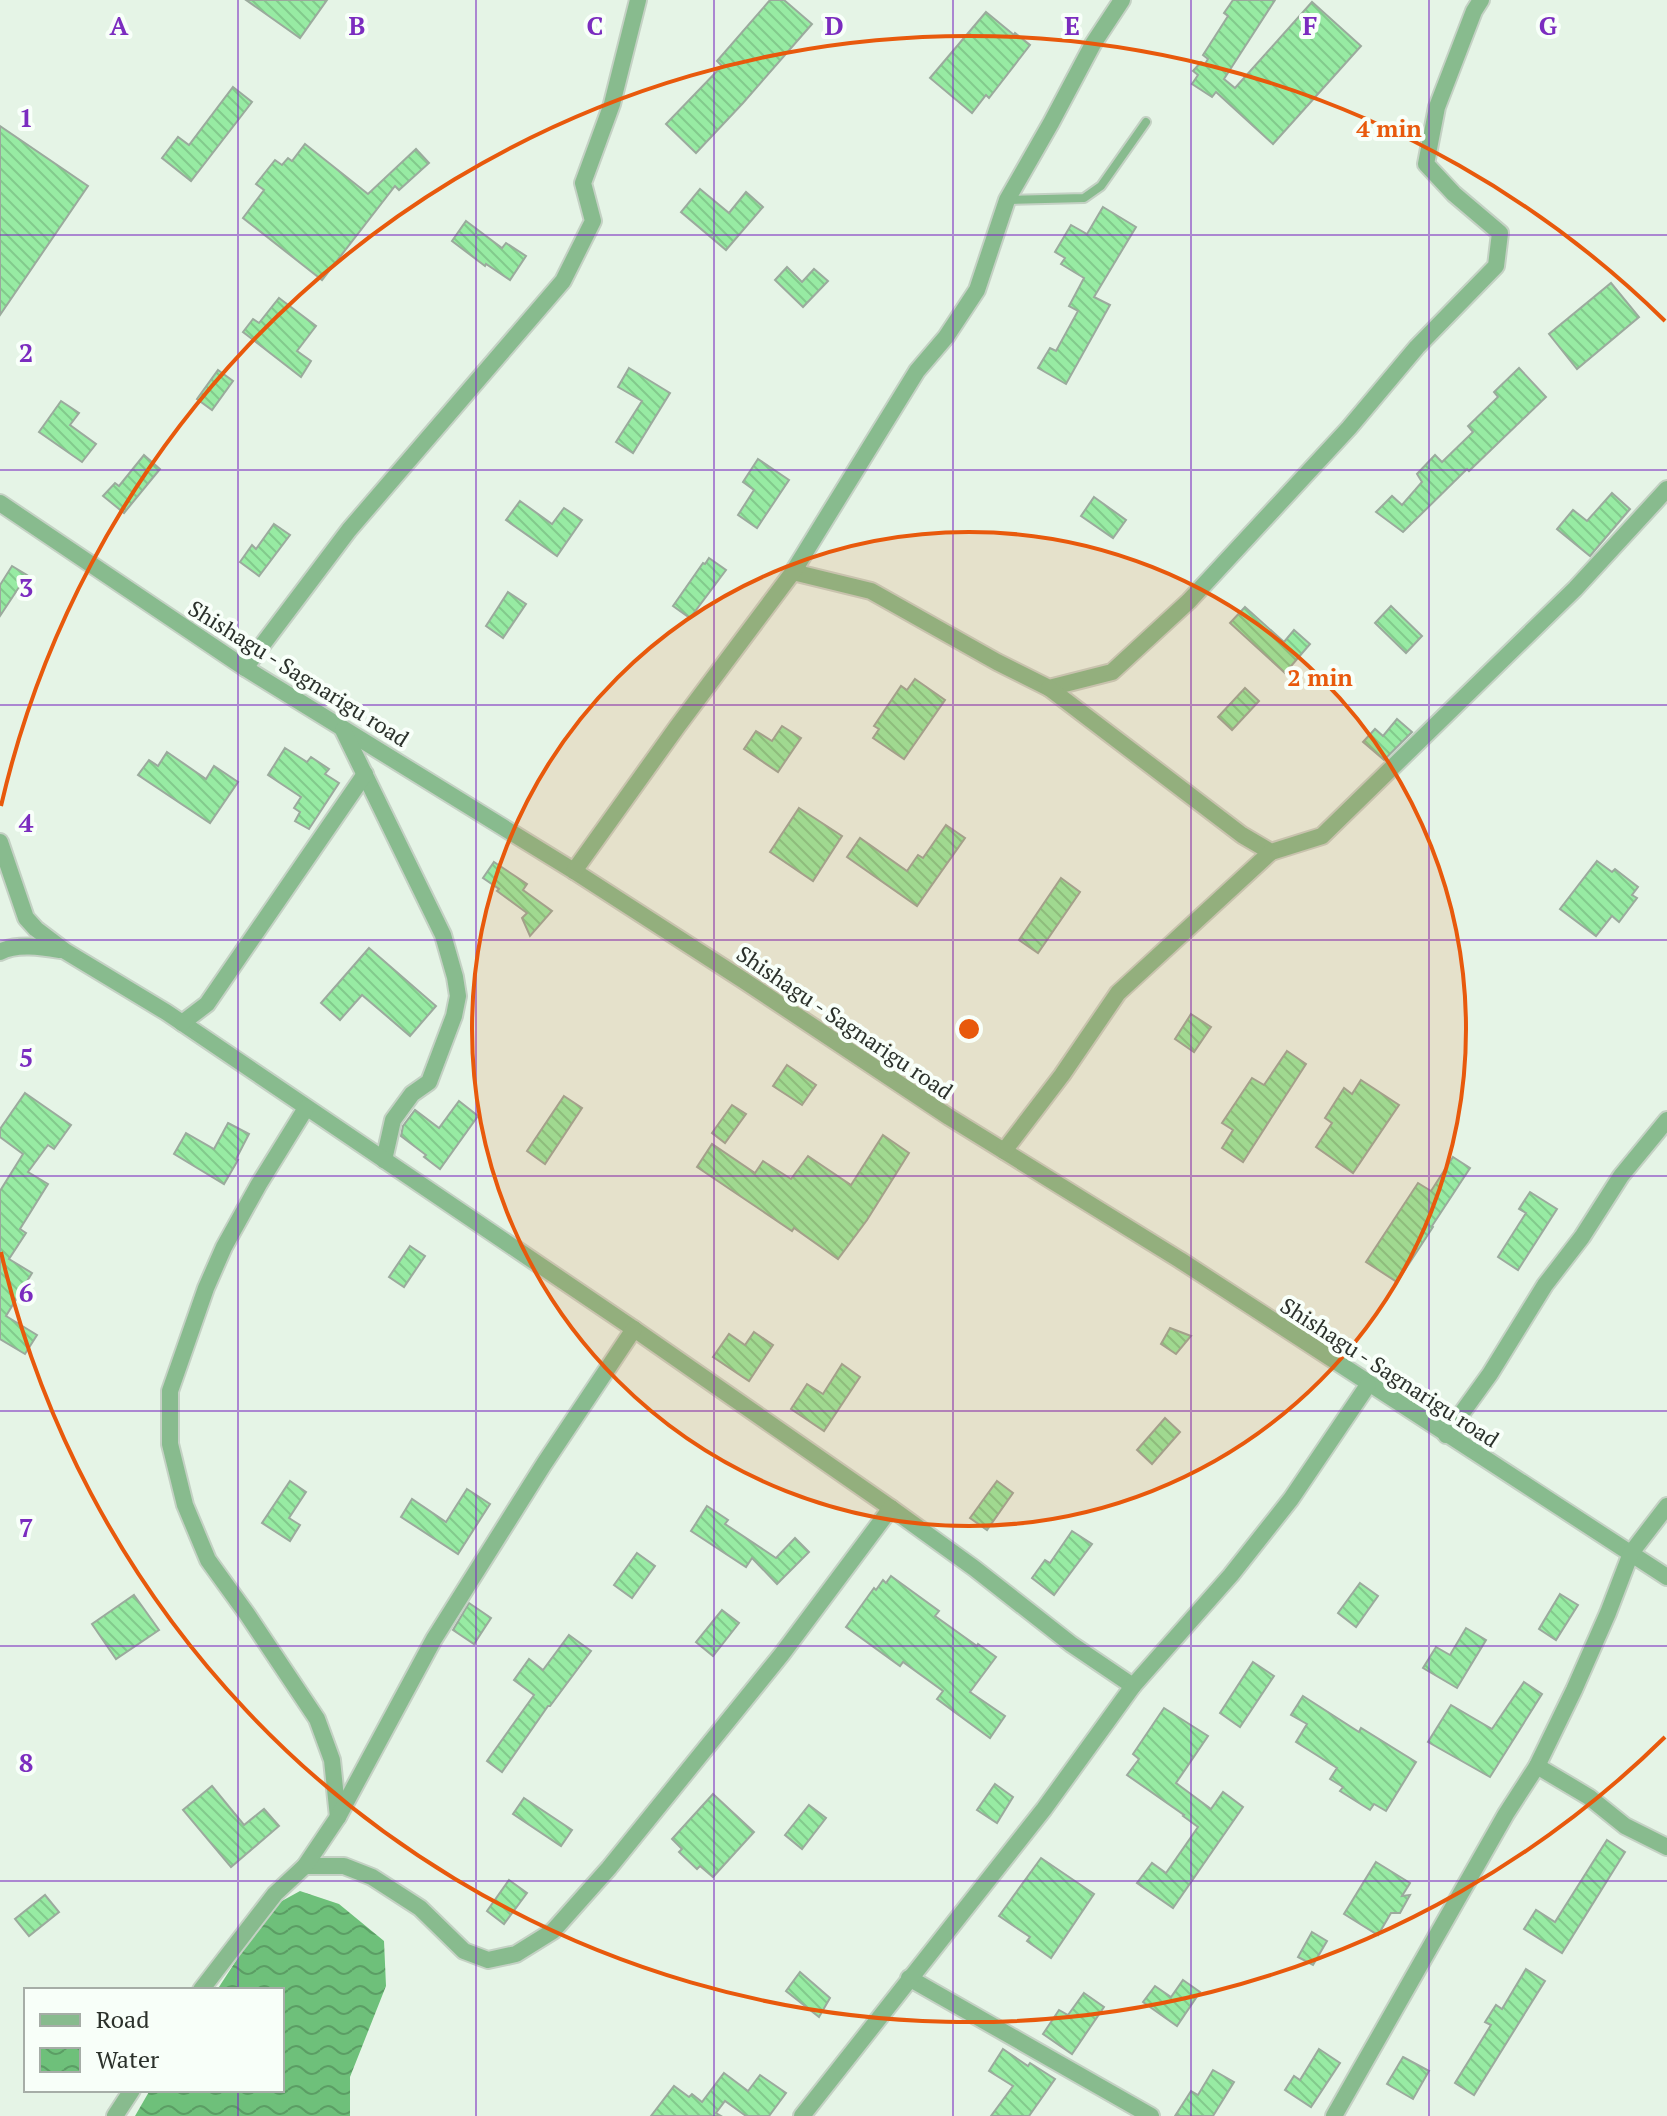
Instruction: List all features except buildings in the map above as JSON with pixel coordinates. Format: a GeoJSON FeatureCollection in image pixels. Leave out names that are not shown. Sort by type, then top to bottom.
{"type":"FeatureCollection","features":[{"type":"Feature","properties":{"kind":"street"},"geometry":{"type":"LineString","coordinates":[[245,668],[349,530],[563,281],[593,221],[583,183],[612,104],[638,0]]}},
{"type":"Feature","properties":{"kind":"street"},"geometry":{"type":"LineString","coordinates":[[574,871],[793,572],[917,371],[946,337],[977,290],[1007,200],[1093,44],[1122,0]]}},
{"type":"Feature","properties":{"kind":"street"},"geometry":{"type":"LineString","coordinates":[[1049,688],[1112,672],[1189,601],[1349,428],[1417,347],[1496,266],[1500,233],[1454,194],[1426,164],[1437,107],[1481,0]]}},
{"type":"Feature","properties":{"kind":"street"},"geometry":{"type":"LineString","coordinates":[[1004,1151],[1062,1075],[1118,993],[1271,852],[1322,836],[1575,589],[1667,489]]}},
{"type":"Feature","properties":{"kind":"street","name":"Shishagu - Sagnarigu road"},"geometry":{"type":"LineString","coordinates":[[0,503],[245,668],[574,871],[1667,1577]]}},
{"type":"Feature","properties":{"kind":"street"},"geometry":{"type":"LineString","coordinates":[[793,572],[871,591],[1049,688],[1230,826],[1271,852]]}},
{"type":"Feature","properties":{"kind":"street"},"geometry":{"type":"LineString","coordinates":[[343,728],[443,935],[458,996],[454,1016],[429,1082],[412,1094],[393,1120],[384,1160]]}},
{"type":"Feature","properties":{"kind":"street"},"geometry":{"type":"LineString","coordinates":[[182,1023],[207,1004],[365,774]]}},
{"type":"Feature","properties":{"kind":"street"},"geometry":{"type":"LineString","coordinates":[[0,842],[26,918],[65,951],[182,1023],[634,1329],[891,1508],[1071,1644],[1133,1686]]}},
{"type":"Feature","properties":{"kind":"street"},"geometry":{"type":"LineString","coordinates":[[0,952],[42,946],[65,951]]}},
{"type":"Feature","properties":{"kind":"street"},"geometry":{"type":"LineString","coordinates":[[306,1108],[259,1184],[224,1247],[206,1288],[170,1391],[170,1444],[185,1505],[208,1560],[317,1719],[332,1760],[338,1817]]}},
{"type":"Feature","properties":{"kind":"street"},"geometry":{"type":"LineString","coordinates":[[1446,1435],[1621,1176],[1665,1126]]}},
{"type":"Feature","properties":{"kind":"street"},"geometry":{"type":"LineString","coordinates":[[203,1988],[275,1894],[305,1866],[338,1817],[434,1639],[544,1464],[634,1329]]}},
{"type":"Feature","properties":{"kind":"street"},"geometry":{"type":"LineString","coordinates":[[802,2116],[1044,1809],[1133,1686],[1257,1543],[1291,1499],[1368,1385]]}},
{"type":"Feature","properties":{"kind":"street"},"geometry":{"type":"LineString","coordinates":[[1334,2116],[1506,1814],[1537,1766],[1608,1613],[1631,1553],[1667,1506]]}},
{"type":"Feature","properties":{"kind":"street"},"geometry":{"type":"LineString","coordinates":[[305,1866],[344,1866],[372,1877],[420,1908],[464,1951],[488,1960],[516,1954],[553,1931],[609,1868],[782,1654],[891,1508]]}},
{"type":"Feature","properties":{"kind":"street"},"geometry":{"type":"LineString","coordinates":[[1537,1766],[1589,1797],[1625,1826],[1667,1847]]}},
{"type":"Feature","properties":{"kind":"street"},"geometry":{"type":"LineString","coordinates":[[909,1978],[1151,2116]]}},
{"type":"Feature","properties":{"kind":"street"},"geometry":{"type":"LineString","coordinates":[[115,2116],[131,2092]]}},
{"type":"Feature","properties":{"kind":"lane"},"geometry":{"type":"LineString","coordinates":[[1007,200],[1084,198],[1101,186],[1146,122]]}},
{"type":"Feature","properties":{"kind":"water"},"geometry":{"type":"Polygon","coordinates":[[[300,1891],[339,1904],[384,1941],[386,1986],[350,2077],[350,2116],[135,2116],[149,2092],[284,2092],[284,1988],[218,1988],[271,1907],[300,1891]]]}}]}
